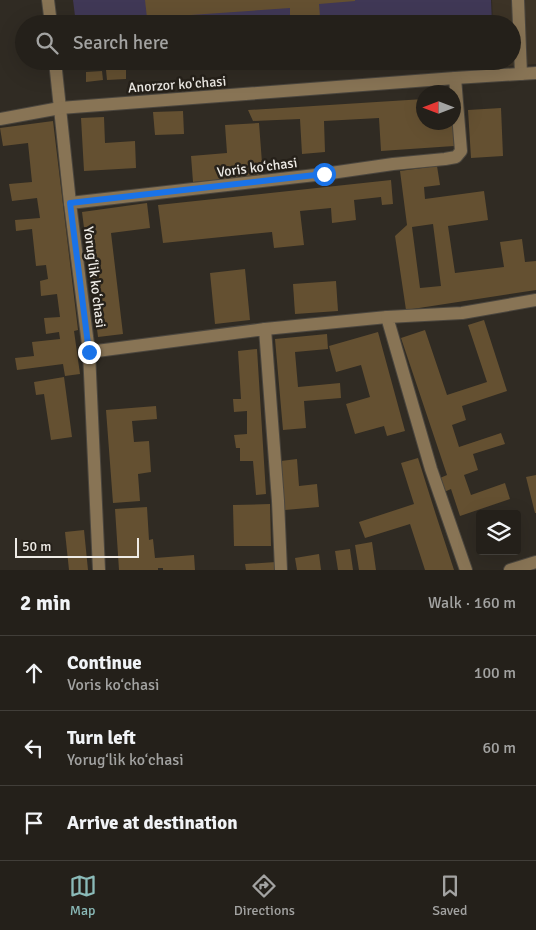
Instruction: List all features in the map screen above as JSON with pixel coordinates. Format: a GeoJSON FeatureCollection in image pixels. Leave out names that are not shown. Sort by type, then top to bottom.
{"type":"FeatureCollection","features":[{"type":"Feature","properties":{"kind":"street"},"geometry":{"type":"LineString","coordinates":[[48,0],[50,15]]}},
{"type":"Feature","properties":{"kind":"street"},"geometry":{"type":"LineString","coordinates":[[518,0],[519,15]]}},
{"type":"Feature","properties":{"kind":"street","name":"Yorugʻlik koʻchasi"},"geometry":{"type":"LineString","coordinates":[[56,70],[70,203],[89,352],[99,570]]}},
{"type":"Feature","properties":{"kind":"street"},"geometry":{"type":"LineString","coordinates":[[521,70],[521,74]]}},
{"type":"Feature","properties":{"kind":"street","name":"Anorzor ko'chasi"},"geometry":{"type":"LineString","coordinates":[[0,119],[60,108],[536,73]]}},
{"type":"Feature","properties":{"kind":"street","name":"Voris koʻchasi"},"geometry":{"type":"LineString","coordinates":[[70,203],[456,157],[461,151],[455,78]]}},
{"type":"Feature","properties":{"kind":"street"},"geometry":{"type":"LineString","coordinates":[[89,352],[265,329],[387,317],[462,313],[536,300]]}},
{"type":"Feature","properties":{"kind":"street"},"geometry":{"type":"LineString","coordinates":[[387,317],[431,469],[466,570]]}},
{"type":"Feature","properties":{"kind":"street"},"geometry":{"type":"LineString","coordinates":[[265,329],[278,501],[281,570]]}},
{"type":"Feature","properties":{"kind":"street"},"geometry":{"type":"LineString","coordinates":[[510,570],[536,562]]}},
{"type":"Feature","properties":{"kind":"shaded area"},"geometry":{"type":"Polygon","coordinates":[[[73,0],[491,0],[492,15],[75,15],[73,0]]]}},
{"type":"Feature","properties":{"kind":"shaded area"},"geometry":{"type":"Polygon","coordinates":[[[492,0],[536,0],[536,64],[521,65],[521,15],[493,15],[492,0]]]}},
{"type":"Feature","properties":{"kind":"building"},"geometry":{"type":"Polygon","coordinates":[[[145,0],[355,0],[319,4],[320,15],[290,15],[290,8],[190,15],[147,15],[145,0]]]}},
{"type":"Feature","properties":{"kind":"building"},"geometry":{"type":"Polygon","coordinates":[[[106,70],[126,70],[126,79],[107,80],[106,70]]]}},
{"type":"Feature","properties":{"kind":"building"},"geometry":{"type":"Polygon","coordinates":[[[102,71],[103,80],[86,82],[86,72],[102,71]]]}},
{"type":"Feature","properties":{"kind":"building"},"geometry":{"type":"Polygon","coordinates":[[[416,100],[416,130],[453,130],[454,146],[381,151],[379,118],[324,121],[325,152],[302,154],[300,119],[253,121],[248,110],[416,100]]]}},
{"type":"Feature","properties":{"kind":"building"},"geometry":{"type":"Polygon","coordinates":[[[501,108],[503,156],[471,158],[468,110],[501,108]]]}},
{"type":"Feature","properties":{"kind":"building"},"geometry":{"type":"Polygon","coordinates":[[[183,111],[184,134],[155,135],[153,112],[183,111]]]}},
{"type":"Feature","properties":{"kind":"building"},"geometry":{"type":"Polygon","coordinates":[[[104,117],[105,143],[135,141],[136,168],[84,171],[81,118],[104,117]]]}},
{"type":"Feature","properties":{"kind":"building"},"geometry":{"type":"Polygon","coordinates":[[[53,121],[78,330],[74,331],[80,374],[65,376],[63,364],[17,370],[15,358],[34,356],[32,342],[60,339],[59,332],[46,334],[44,318],[60,317],[57,294],[41,296],[40,281],[48,279],[46,265],[36,266],[32,229],[16,231],[15,220],[40,218],[37,198],[12,201],[9,184],[32,182],[28,143],[3,146],[0,128],[53,121]]]}},
{"type":"Feature","properties":{"kind":"building"},"geometry":{"type":"Polygon","coordinates":[[[259,123],[263,176],[193,182],[191,156],[227,153],[225,125],[259,123]]]}},
{"type":"Feature","properties":{"kind":"building"},"geometry":{"type":"Polygon","coordinates":[[[437,166],[440,185],[424,187],[425,199],[484,191],[488,220],[448,226],[455,273],[504,267],[500,242],[522,239],[525,262],[536,261],[536,290],[406,310],[395,236],[407,225],[400,171],[437,166]],[[433,224],[412,227],[420,288],[441,286],[433,224]]]}},
{"type":"Feature","properties":{"kind":"building"},"geometry":{"type":"Polygon","coordinates":[[[391,180],[393,204],[382,205],[381,197],[354,200],[356,220],[332,223],[331,208],[300,211],[304,245],[274,248],[272,232],[163,243],[158,205],[391,180]]]}},
{"type":"Feature","properties":{"kind":"building"},"geometry":{"type":"Polygon","coordinates":[[[147,203],[150,228],[111,233],[123,334],[98,337],[82,212],[147,203]]]}},
{"type":"Feature","properties":{"kind":"building"},"geometry":{"type":"Polygon","coordinates":[[[245,269],[250,320],[215,324],[210,273],[245,269]]]}},
{"type":"Feature","properties":{"kind":"building"},"geometry":{"type":"Polygon","coordinates":[[[336,281],[338,311],[295,314],[293,284],[336,281]]]}},
{"type":"Feature","properties":{"kind":"building"},"geometry":{"type":"Polygon","coordinates":[[[484,320],[507,391],[462,406],[466,420],[452,425],[459,447],[501,433],[505,444],[473,454],[478,470],[464,475],[471,495],[505,483],[510,499],[460,516],[451,489],[444,492],[440,478],[447,475],[401,338],[425,330],[447,395],[487,382],[468,325],[484,320]]]}},
{"type":"Feature","properties":{"kind":"building"},"geometry":{"type":"Polygon","coordinates":[[[378,332],[405,431],[387,436],[384,426],[355,434],[346,404],[370,397],[361,365],[336,372],[329,346],[378,332]]]}},
{"type":"Feature","properties":{"kind":"building"},"geometry":{"type":"Polygon","coordinates":[[[327,334],[328,349],[295,352],[298,387],[340,383],[341,398],[304,401],[306,428],[283,430],[275,339],[327,334]]]}},
{"type":"Feature","properties":{"kind":"building"},"geometry":{"type":"Polygon","coordinates":[[[257,349],[266,494],[256,495],[253,461],[240,461],[240,448],[236,448],[234,435],[247,434],[247,411],[234,412],[233,399],[241,399],[238,351],[257,349]]]}},
{"type":"Feature","properties":{"kind":"building"},"geometry":{"type":"Polygon","coordinates":[[[64,377],[72,437],[51,440],[44,394],[36,395],[34,382],[64,377]]]}},
{"type":"Feature","properties":{"kind":"building"},"geometry":{"type":"Polygon","coordinates":[[[156,406],[157,419],[132,421],[134,442],[149,441],[151,472],[138,474],[140,501],[113,503],[106,410],[156,406]]]}},
{"type":"Feature","properties":{"kind":"building"},"geometry":{"type":"Polygon","coordinates":[[[418,458],[454,570],[425,570],[410,524],[365,538],[359,522],[414,504],[401,463],[418,458]]]}},
{"type":"Feature","properties":{"kind":"building"},"geometry":{"type":"Polygon","coordinates":[[[297,459],[299,486],[317,484],[319,507],[285,510],[281,461],[297,459]]]}},
{"type":"Feature","properties":{"kind":"building"},"geometry":{"type":"Polygon","coordinates":[[[536,475],[536,513],[535,513],[526,477],[536,475]]]}},
{"type":"Feature","properties":{"kind":"building"},"geometry":{"type":"Polygon","coordinates":[[[270,504],[271,546],[234,546],[233,505],[270,504]]]}},
{"type":"Feature","properties":{"kind":"building"},"geometry":{"type":"Polygon","coordinates":[[[147,507],[149,540],[153,539],[155,558],[194,555],[195,570],[163,570],[163,568],[158,568],[158,570],[119,570],[115,509],[147,507]]]}},
{"type":"Feature","properties":{"kind":"building"},"geometry":{"type":"Polygon","coordinates":[[[84,530],[88,570],[69,570],[65,532],[84,530]]]}},
{"type":"Feature","properties":{"kind":"building"},"geometry":{"type":"Polygon","coordinates":[[[372,542],[376,570],[359,570],[355,545],[372,542]]]}},
{"type":"Feature","properties":{"kind":"building"},"geometry":{"type":"Polygon","coordinates":[[[350,549],[353,570],[338,570],[335,551],[350,549]]]}},
{"type":"Feature","properties":{"kind":"building"},"geometry":{"type":"Polygon","coordinates":[[[319,554],[321,570],[297,570],[295,558],[319,554]]]}},
{"type":"Feature","properties":{"kind":"building"},"geometry":{"type":"Polygon","coordinates":[[[276,562],[276,570],[246,570],[245,564],[276,562]]]}},
{"type":"Feature","properties":{"kind":"route"},"geometry":{"type":"LineString","coordinates":[[89,352],[70,203],[324,174]]}}]}
